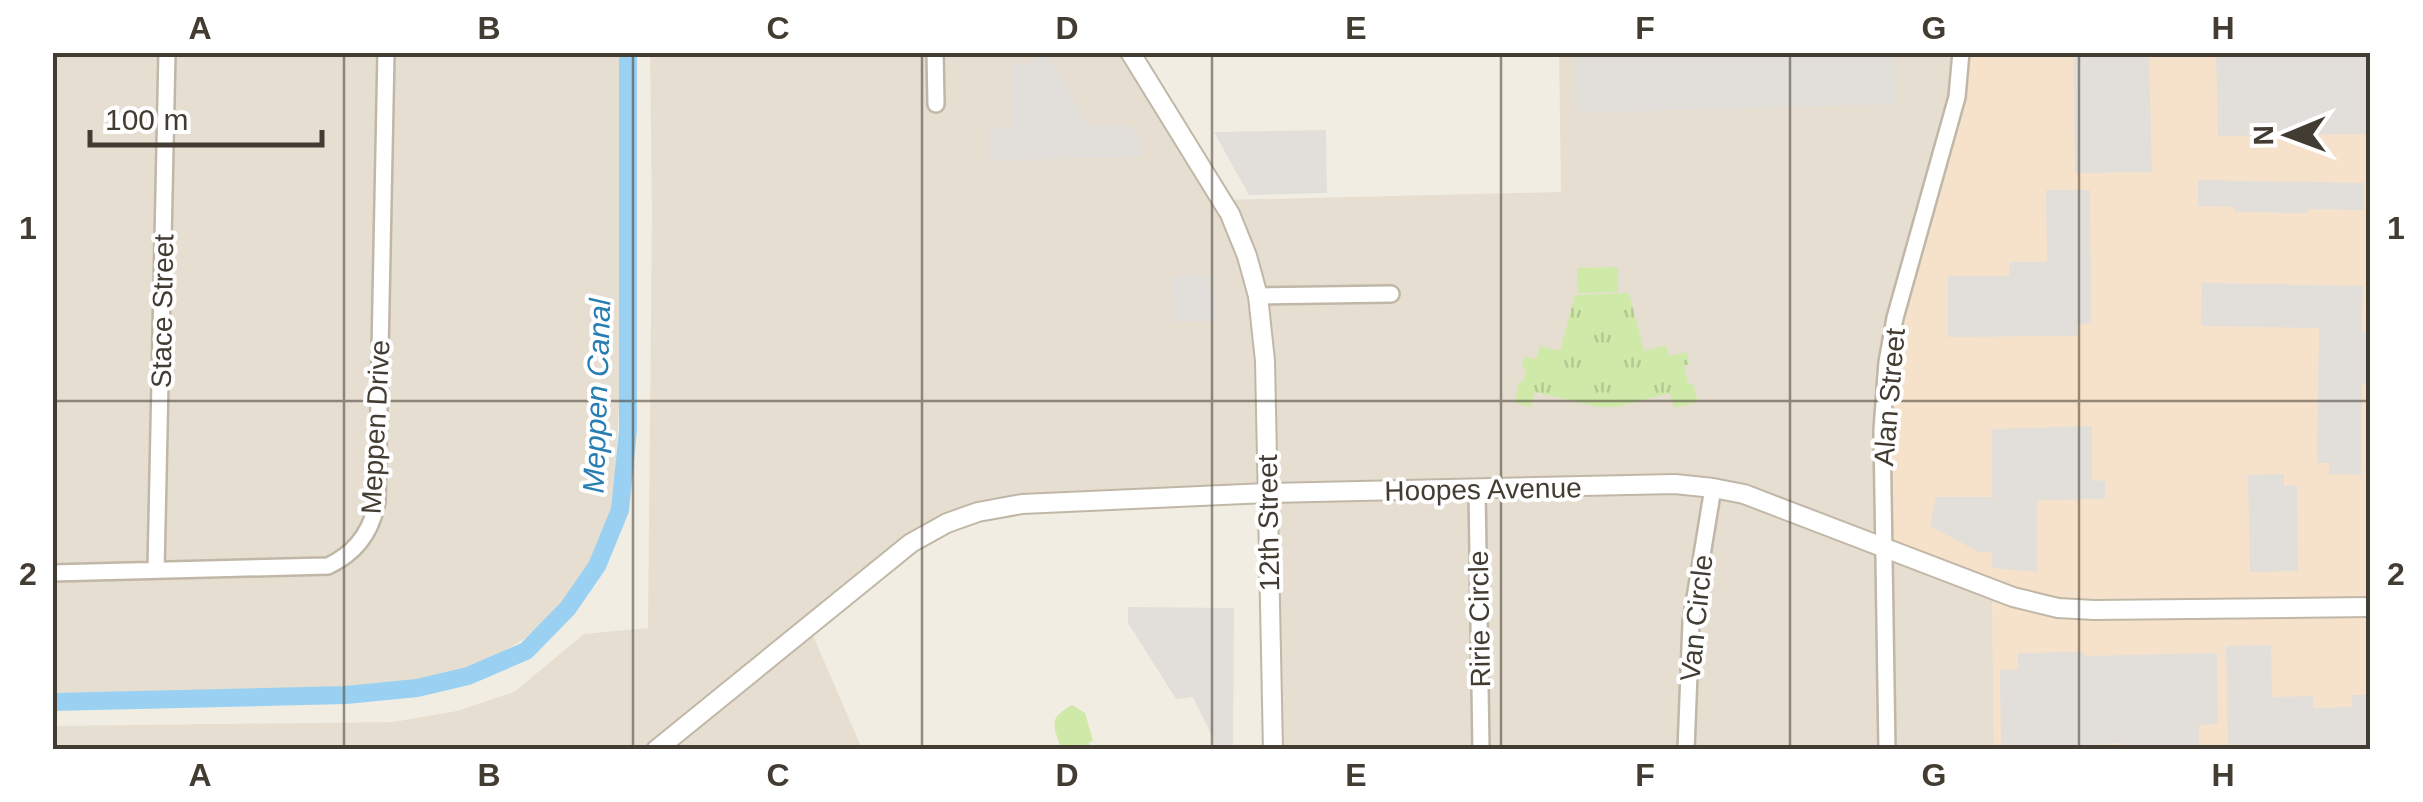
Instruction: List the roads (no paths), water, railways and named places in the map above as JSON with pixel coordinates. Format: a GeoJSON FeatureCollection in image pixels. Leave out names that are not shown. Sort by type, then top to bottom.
{"type":"FeatureCollection","features":[{"type":"Feature","properties":{"kind":"street","name":"Stace Street"},"geometry":{"type":"LineString","coordinates":[[156,570],[167,52]]}},
{"type":"Feature","properties":{"kind":"street","name":"Meppen Drive"},"geometry":{"type":"LineString","coordinates":[[52,573],[328,566],[358,545],[374,522],[378,501],[386,52]]}},
{"type":"Feature","properties":{"kind":"street"},"geometry":{"type":"LineString","coordinates":[[935,52],[936,104]]}},
{"type":"Feature","properties":{"kind":"street","name":"12th Street"},"geometry":{"type":"LineString","coordinates":[[1130,52],[1230,214],[1258,296],[1265,361],[1273,750]]}},
{"type":"Feature","properties":{"kind":"street","name":"Alan Street"},"geometry":{"type":"LineString","coordinates":[[1887,750],[1882,430],[1887,362],[1895,318],[1956,97],[1962,52]]}},
{"type":"Feature","properties":{"kind":"street"},"geometry":{"type":"LineString","coordinates":[[1258,296],[1392,294]]}},
{"type":"Feature","properties":{"kind":"street","name":"Hoopes Avenue"},"geometry":{"type":"LineString","coordinates":[[656,750],[911,543],[947,523],[978,512],[1022,504],[1267,493],[1665,484],[1744,494],[2013,597],[2058,608],[2370,606]]}},
{"type":"Feature","properties":{"kind":"street","name":"Van Circle"},"geometry":{"type":"LineString","coordinates":[[1686,750],[1691,622],[1713,488]]}},
{"type":"Feature","properties":{"kind":"street","name":"Ririe Circle"},"geometry":{"type":"LineString","coordinates":[[1477,489],[1481,750]]}},
{"type":"Feature","properties":{"kind":"waterway","name":"Meppen Canal"},"geometry":{"type":"LineString","coordinates":[[52,702],[346,695],[417,688],[468,676],[526,651],[568,608],[597,566],[620,510],[628,430],[628,52]]}}]}
